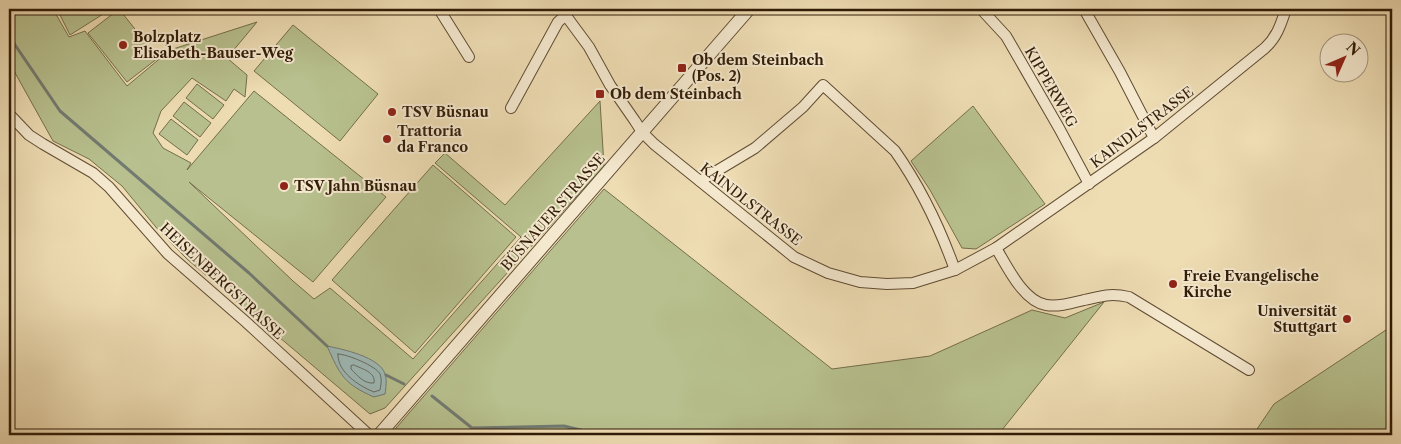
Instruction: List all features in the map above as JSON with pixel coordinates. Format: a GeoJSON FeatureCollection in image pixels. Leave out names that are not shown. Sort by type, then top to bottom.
{"type":"FeatureCollection","features":[{"type":"Feature","properties":{"kind":"street"},"geometry":{"type":"LineString","coordinates":[[438,9],[469,57]]}},
{"type":"Feature","properties":{"kind":"street","name":"BÜSNAUER STRASSE"},"geometry":{"type":"LineString","coordinates":[[379,435],[749,9]]}},
{"type":"Feature","properties":{"kind":"street","name":"KIPPERWEG"},"geometry":{"type":"LineString","coordinates":[[981,9],[1006,36],[1055,120],[1089,184]]}},
{"type":"Feature","properties":{"kind":"street"},"geometry":{"type":"LineString","coordinates":[[1084,9],[1120,72],[1154,138]]}},
{"type":"Feature","properties":{"kind":"street","name":"KAINDLSTRASSE"},"geometry":{"type":"LineString","coordinates":[[642,132],[654,144],[794,257],[828,273],[860,282],[913,283],[955,270],[996,248],[1154,138],[1272,41],[1278,32],[1286,9]]}},
{"type":"Feature","properties":{"kind":"street"},"geometry":{"type":"LineString","coordinates":[[511,108],[563,12],[589,46],[610,85],[642,132]]}},
{"type":"Feature","properties":{"kind":"street"},"geometry":{"type":"LineString","coordinates":[[700,181],[755,148],[803,107],[823,85],[894,151],[902,162],[921,193],[941,232],[955,270]]}},
{"type":"Feature","properties":{"kind":"street","name":"HEISENBERGSTRASSE"},"geometry":{"type":"LineString","coordinates":[[9,114],[29,135],[93,174],[109,187],[168,254],[246,322],[369,435]]}},
{"type":"Feature","properties":{"kind":"street"},"geometry":{"type":"LineString","coordinates":[[996,248],[1019,285],[1032,298],[1045,305],[1065,305],[1112,294],[1130,297],[1249,370]]}},
{"type":"Feature","properties":{"kind":"green space"},"geometry":{"type":"Polygon","coordinates":[[[9,9],[53,9],[69,37],[85,31],[127,86],[170,50],[257,22],[227,58],[247,75],[245,97],[234,89],[226,101],[192,78],[161,111],[153,133],[163,148],[191,163],[187,170],[254,91],[386,197],[313,282],[189,182],[314,299],[330,288],[413,359],[521,237],[435,163],[445,153],[505,205],[600,101],[604,166],[385,408],[370,414],[188,260],[160,232],[122,186],[89,159],[53,141],[9,62],[9,9]]]}},
{"type":"Feature","properties":{"kind":"green space"},"geometry":{"type":"Polygon","coordinates":[[[57,9],[111,9],[70,35],[57,9]]]}},
{"type":"Feature","properties":{"kind":"green space","name":"Bolzplatz Elisabeth-Bauser-Weg"},"geometry":{"type":"Polygon","coordinates":[[[119,9],[158,58],[127,82],[88,33],[119,9]]]}},
{"type":"Feature","properties":{"kind":"green space","name":"TSV Jahn Büsnau"},"geometry":{"type":"Polygon","coordinates":[[[293,25],[378,94],[340,141],[254,71],[293,25]]]}},
{"type":"Feature","properties":{"kind":"green space"},"geometry":{"type":"Polygon","coordinates":[[[197,84],[224,105],[213,119],[186,98],[197,84]]]}},
{"type":"Feature","properties":{"kind":"green space"},"geometry":{"type":"Polygon","coordinates":[[[184,102],[211,123],[200,137],[173,116],[184,102]]]}},
{"type":"Feature","properties":{"kind":"green space"},"geometry":{"type":"Polygon","coordinates":[[[973,106],[1045,204],[976,249],[962,248],[930,190],[911,161],[973,106]]]}},
{"type":"Feature","properties":{"kind":"green space"},"geometry":{"type":"Polygon","coordinates":[[[171,119],[198,140],[187,155],[159,134],[171,119]]]}},
{"type":"Feature","properties":{"kind":"green space","name":"TSV Jahn Büsnau"},"geometry":{"type":"Polygon","coordinates":[[[433,165],[516,237],[415,353],[332,280],[433,165]]]}},
{"type":"Feature","properties":{"kind":"green space"},"geometry":{"type":"Polygon","coordinates":[[[604,189],[832,369],[930,356],[1032,310],[1065,318],[1104,302],[998,435],[390,435],[604,189]]]}},
{"type":"Feature","properties":{"kind":"green space"},"geometry":{"type":"Polygon","coordinates":[[[1392,326],[1392,435],[1253,435],[1274,404],[1392,326]]]}},
{"type":"Feature","properties":{"kind":"water"},"geometry":{"type":"Polygon","coordinates":[[[327,346],[360,355],[376,363],[382,368],[386,376],[385,394],[374,397],[349,383],[344,378],[327,346]]]}},
{"type":"Feature","properties":{"kind":"waterway"},"geometry":{"type":"LineString","coordinates":[[9,36],[60,111],[249,273],[327,346]]}},
{"type":"Feature","properties":{"kind":"waterway"},"geometry":{"type":"LineString","coordinates":[[386,375],[404,384]]}},
{"type":"Feature","properties":{"kind":"waterway"},"geometry":{"type":"LineString","coordinates":[[432,396],[472,428],[564,426],[601,435]]}},
{"type":"Feature","properties":{"kind":"place","name":"Bolzplatz Elisabeth-Bauser-Weg"},"geometry":{"type":"Point","coordinates":[123,45]}},
{"type":"Feature","properties":{"kind":"place","name":"Ob dem Steinbach (Pos. 2)"},"geometry":{"type":"Point","coordinates":[682,68]}},
{"type":"Feature","properties":{"kind":"place","name":"Ob dem Steinbach"},"geometry":{"type":"Point","coordinates":[600,94]}},
{"type":"Feature","properties":{"kind":"place","name":"TSV Büsnau"},"geometry":{"type":"Point","coordinates":[392,112]}},
{"type":"Feature","properties":{"kind":"place","name":"Trattoria da Franco"},"geometry":{"type":"Point","coordinates":[387,139]}},
{"type":"Feature","properties":{"kind":"place","name":"TSV Jahn Büsnau"},"geometry":{"type":"Point","coordinates":[284,186]}},
{"type":"Feature","properties":{"kind":"place","name":"Freie Evangelische Kirche"},"geometry":{"type":"Point","coordinates":[1173,284]}},
{"type":"Feature","properties":{"kind":"place","name":"Universität Stuttgart"},"geometry":{"type":"Point","coordinates":[1347,319]}}]}
